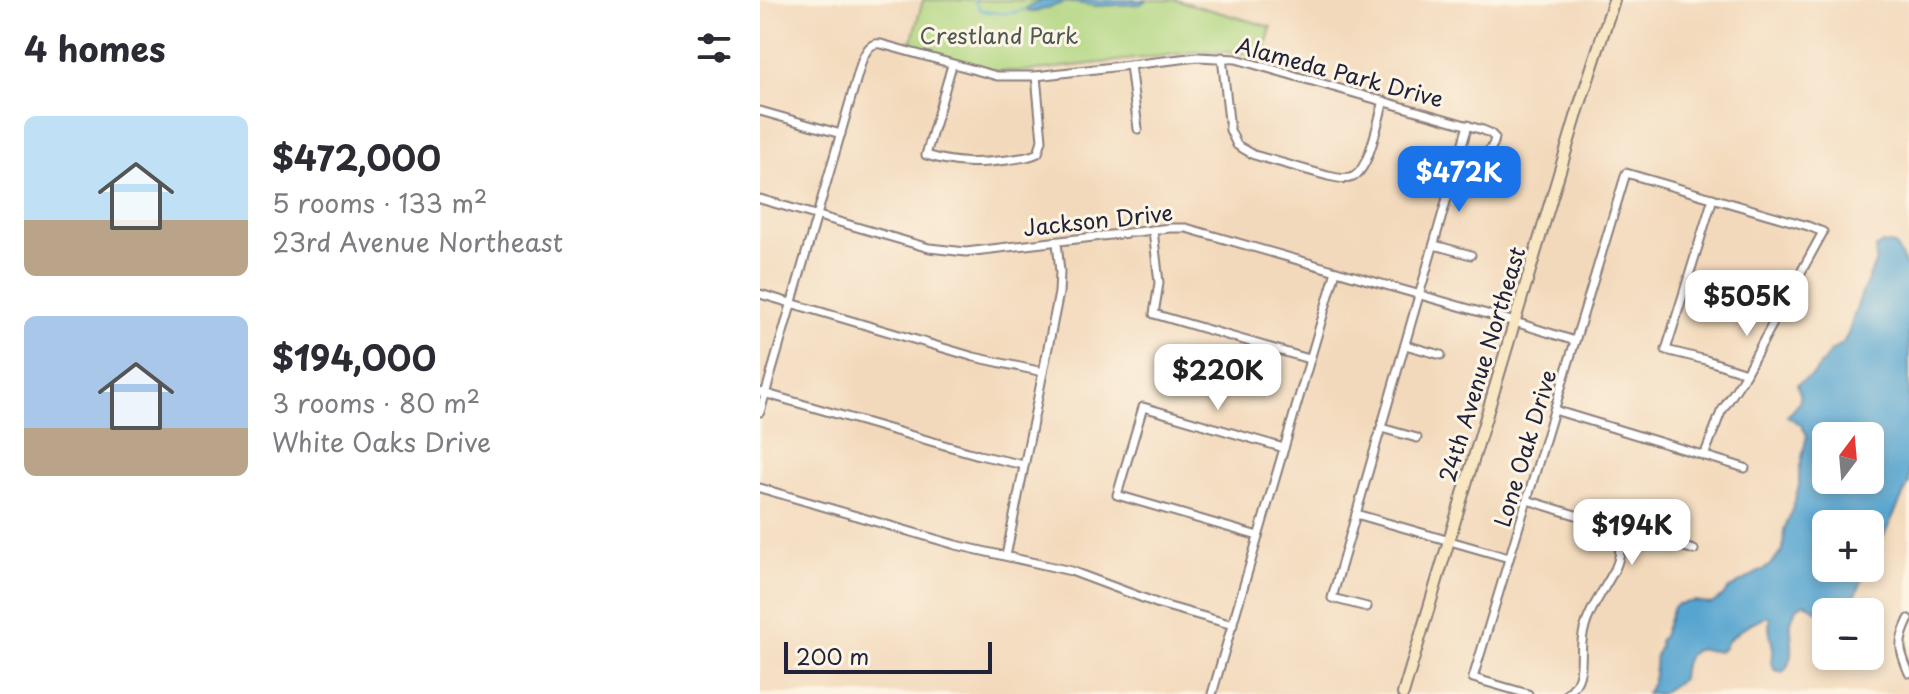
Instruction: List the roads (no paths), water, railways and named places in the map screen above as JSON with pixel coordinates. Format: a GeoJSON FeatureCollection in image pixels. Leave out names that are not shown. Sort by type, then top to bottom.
{"type":"FeatureCollection","features":[{"type":"Feature","properties":{"kind":"street","name":"24th Avenue Northeast"},"geometry":{"type":"LineString","coordinates":[[1403,694],[1614,0]]}},
{"type":"Feature","properties":{"kind":"street","name":"Alameda Park Drive"},"geometry":{"type":"LineString","coordinates":[[841,134],[862,60],[871,45],[881,44],[997,76],[1036,76],[1198,57],[1222,57],[1468,125]]}},
{"type":"Feature","properties":{"kind":"street"},"geometry":{"type":"LineString","coordinates":[[1222,57],[1230,130],[1237,145],[1245,152],[1328,176],[1345,179],[1356,175],[1364,167],[1384,101]]}},
{"type":"Feature","properties":{"kind":"street"},"geometry":{"type":"LineString","coordinates":[[952,65],[926,155],[956,163],[978,164],[1038,153],[1042,145],[1036,76]]}},
{"type":"Feature","properties":{"kind":"street"},"geometry":{"type":"LineString","coordinates":[[1130,65],[1138,129]]}},
{"type":"Feature","properties":{"kind":"street"},"geometry":{"type":"LineString","coordinates":[[760,111],[841,134],[763,393],[760,412]]}},
{"type":"Feature","properties":{"kind":"street"},"geometry":{"type":"LineString","coordinates":[[1367,607],[1332,598],[1468,125],[1495,138],[1492,149],[1484,155],[1459,159]]}},
{"type":"Feature","properties":{"kind":"street","name":"Lone Oak Drive"},"geometry":{"type":"LineString","coordinates":[[1528,694],[1473,678],[1626,173],[1713,198]]}},
{"type":"Feature","properties":{"kind":"street"},"geometry":{"type":"LineString","coordinates":[[1704,456],[1721,412],[1746,373],[1823,232],[1713,198],[1666,350],[1746,373]]}},
{"type":"Feature","properties":{"kind":"street","name":"Jackson Drive"},"geometry":{"type":"LineString","coordinates":[[760,199],[942,251],[966,252],[1153,230],[1194,230],[1575,341]]}},
{"type":"Feature","properties":{"kind":"street"},"geometry":{"type":"LineString","coordinates":[[1153,230],[1159,283],[1154,314],[1309,359]]}},
{"type":"Feature","properties":{"kind":"street"},"geometry":{"type":"LineString","coordinates":[[1006,556],[1060,281],[1057,242]]}},
{"type":"Feature","properties":{"kind":"street"},"geometry":{"type":"LineString","coordinates":[[1434,245],[1471,255]]}},
{"type":"Feature","properties":{"kind":"street"},"geometry":{"type":"LineString","coordinates":[[1212,694],[1336,271]]}},
{"type":"Feature","properties":{"kind":"street"},"geometry":{"type":"LineString","coordinates":[[760,294],[974,357],[1043,372]]}},
{"type":"Feature","properties":{"kind":"street"},"geometry":{"type":"LineString","coordinates":[[1405,345],[1441,355]]}},
{"type":"Feature","properties":{"kind":"street"},"geometry":{"type":"LineString","coordinates":[[763,393],[1024,465]]}},
{"type":"Feature","properties":{"kind":"street"},"geometry":{"type":"LineString","coordinates":[[1258,536],[1117,495],[1143,407],[1284,448]]}},
{"type":"Feature","properties":{"kind":"street"},"geometry":{"type":"LineString","coordinates":[[1554,410],[1745,468]]}},
{"type":"Feature","properties":{"kind":"street"},"geometry":{"type":"LineString","coordinates":[[1381,428],[1417,438]]}},
{"type":"Feature","properties":{"kind":"street"},"geometry":{"type":"LineString","coordinates":[[760,488],[956,545],[1071,571],[1159,604],[1233,625]]}},
{"type":"Feature","properties":{"kind":"street"},"geometry":{"type":"LineString","coordinates":[[1527,500],[1598,522],[1613,533],[1619,545],[1616,566],[1584,629],[1580,677],[1568,693]]}},
{"type":"Feature","properties":{"kind":"street"},"geometry":{"type":"LineString","coordinates":[[1356,514],[1509,558]]}},
{"type":"Feature","properties":{"kind":"street"},"geometry":{"type":"LineString","coordinates":[[1619,545],[1655,538],[1694,550]]}},
{"type":"Feature","properties":{"kind":"street"},"geometry":{"type":"LineString","coordinates":[[1909,619],[1901,641],[1901,653],[1909,673]]}},
{"type":"Feature","properties":{"kind":"water"},"geometry":{"type":"Polygon","coordinates":[[[1044,0],[1146,0],[1141,4],[1097,6],[1066,2],[1035,12],[1026,9],[1044,0]]]}},
{"type":"Feature","properties":{"kind":"water"},"geometry":{"type":"Polygon","coordinates":[[[1882,243],[1895,245],[1909,271],[1909,483],[1884,536],[1884,510],[1812,510],[1812,582],[1862,582],[1856,594],[1852,598],[1812,598],[1812,608],[1805,603],[1797,608],[1791,624],[1791,657],[1782,672],[1775,670],[1772,664],[1768,616],[1739,631],[1720,651],[1694,651],[1686,660],[1682,679],[1660,694],[1646,694],[1653,678],[1659,641],[1673,607],[1695,601],[1711,604],[1728,589],[1768,567],[1783,550],[1784,530],[1799,486],[1807,435],[1801,425],[1787,416],[1800,400],[1797,384],[1813,375],[1831,351],[1843,343],[1876,261],[1875,248],[1882,243]]]}},
{"type":"Feature","properties":{"kind":"waterway"},"geometry":{"type":"LineString","coordinates":[[974,0],[980,10],[1009,13],[1025,9]]}},
{"type":"Feature","properties":{"kind":"park label","name":"Crestland Park"},"geometry":{"type":"Point","coordinates":[999,34]}}]}
